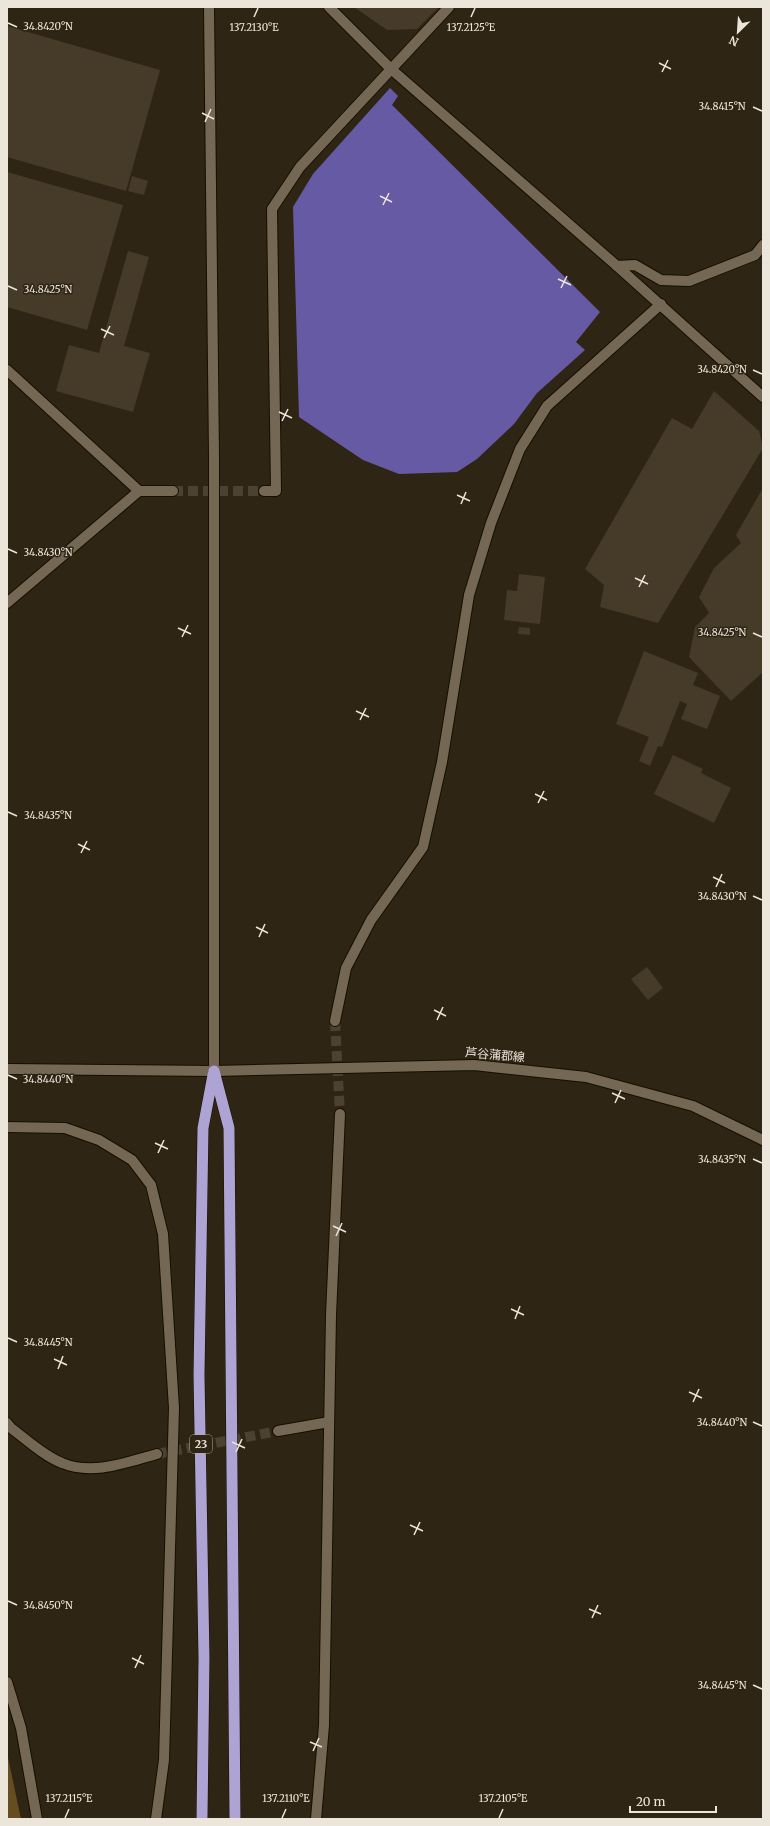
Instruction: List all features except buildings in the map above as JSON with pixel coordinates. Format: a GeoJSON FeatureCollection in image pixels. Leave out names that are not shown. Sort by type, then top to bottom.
{"type":"FeatureCollection","features":[{"type":"Feature","properties":{"kind":"highway","name":"23"},"geometry":{"type":"LineString","coordinates":[[202,1819],[204,1658],[199,1375],[203,1128],[214,1071]]}},
{"type":"Feature","properties":{"kind":"highway"},"geometry":{"type":"LineString","coordinates":[[214,1071],[229,1128],[235,1819]]}},
{"type":"Feature","properties":{"kind":"street"},"geometry":{"type":"LineString","coordinates":[[209,7],[214,456],[214,1071]]}},
{"type":"Feature","properties":{"kind":"street"},"geometry":{"type":"LineString","coordinates":[[329,7],[391,69],[661,304],[763,397]]}},
{"type":"Feature","properties":{"kind":"street"},"geometry":{"type":"LineString","coordinates":[[264,491],[276,491],[272,209],[300,167],[449,7]]}},
{"type":"Feature","properties":{"kind":"street"},"geometry":{"type":"LineString","coordinates":[[617,266],[635,265],[661,280],[689,281],[755,255],[763,245]]}},
{"type":"Feature","properties":{"kind":"street"},"geometry":{"type":"LineString","coordinates":[[335,1021],[346,968],[370,920],[423,847],[442,762],[469,595],[491,523],[520,449],[547,406],[661,304]]}},
{"type":"Feature","properties":{"kind":"street"},"geometry":{"type":"LineString","coordinates":[[7,370],[139,491]]}},
{"type":"Feature","properties":{"kind":"street"},"geometry":{"type":"LineString","coordinates":[[7,603],[139,491],[173,491]]}},
{"type":"Feature","properties":{"kind":"street","name":"芦谷蒲郡線"},"geometry":{"type":"LineString","coordinates":[[7,1069],[214,1071],[474,1065],[586,1077],[693,1106],[763,1140]]}},
{"type":"Feature","properties":{"kind":"street"},"geometry":{"type":"LineString","coordinates":[[316,1819],[324,1725],[331,1315],[340,1114]]}},
{"type":"Feature","properties":{"kind":"street"},"geometry":{"type":"LineString","coordinates":[[7,1127],[65,1128],[100,1140],[132,1160],[151,1185],[163,1234],[174,1408],[164,1760],[156,1819]]}},
{"type":"Feature","properties":{"kind":"street"},"geometry":{"type":"LineString","coordinates":[[278,1431],[329,1422]]}},
{"type":"Feature","properties":{"kind":"street"},"geometry":{"type":"LineString","coordinates":[[7,1423],[11,1428],[62,1463],[86,1469],[111,1466],[158,1454]]}},
{"type":"Feature","properties":{"kind":"street"},"geometry":{"type":"LineString","coordinates":[[7,1682],[21,1728],[37,1819]]}},
{"type":"Feature","properties":{"kind":"shaded area"},"geometry":{"type":"Polygon","coordinates":[[[390,88],[398,96],[392,105],[600,312],[576,342],[585,350],[537,393],[514,424],[477,459],[457,472],[399,474],[363,460],[299,417],[293,207],[313,174],[390,88]]]}},
{"type":"Feature","properties":{"kind":"shaded area"},"geometry":{"type":"Polygon","coordinates":[[[7,1753],[21,1819],[7,1819],[7,1753]]]}},
{"type":"Feature","properties":{"kind":"tunnel"},"geometry":{"type":"LineString","coordinates":[[173,491],[264,491]]}},
{"type":"Feature","properties":{"kind":"tunnel"},"geometry":{"type":"LineString","coordinates":[[335,1021],[340,1114]]}},
{"type":"Feature","properties":{"kind":"tunnel"},"geometry":{"type":"LineString","coordinates":[[157,1454],[278,1431]]}}]}
